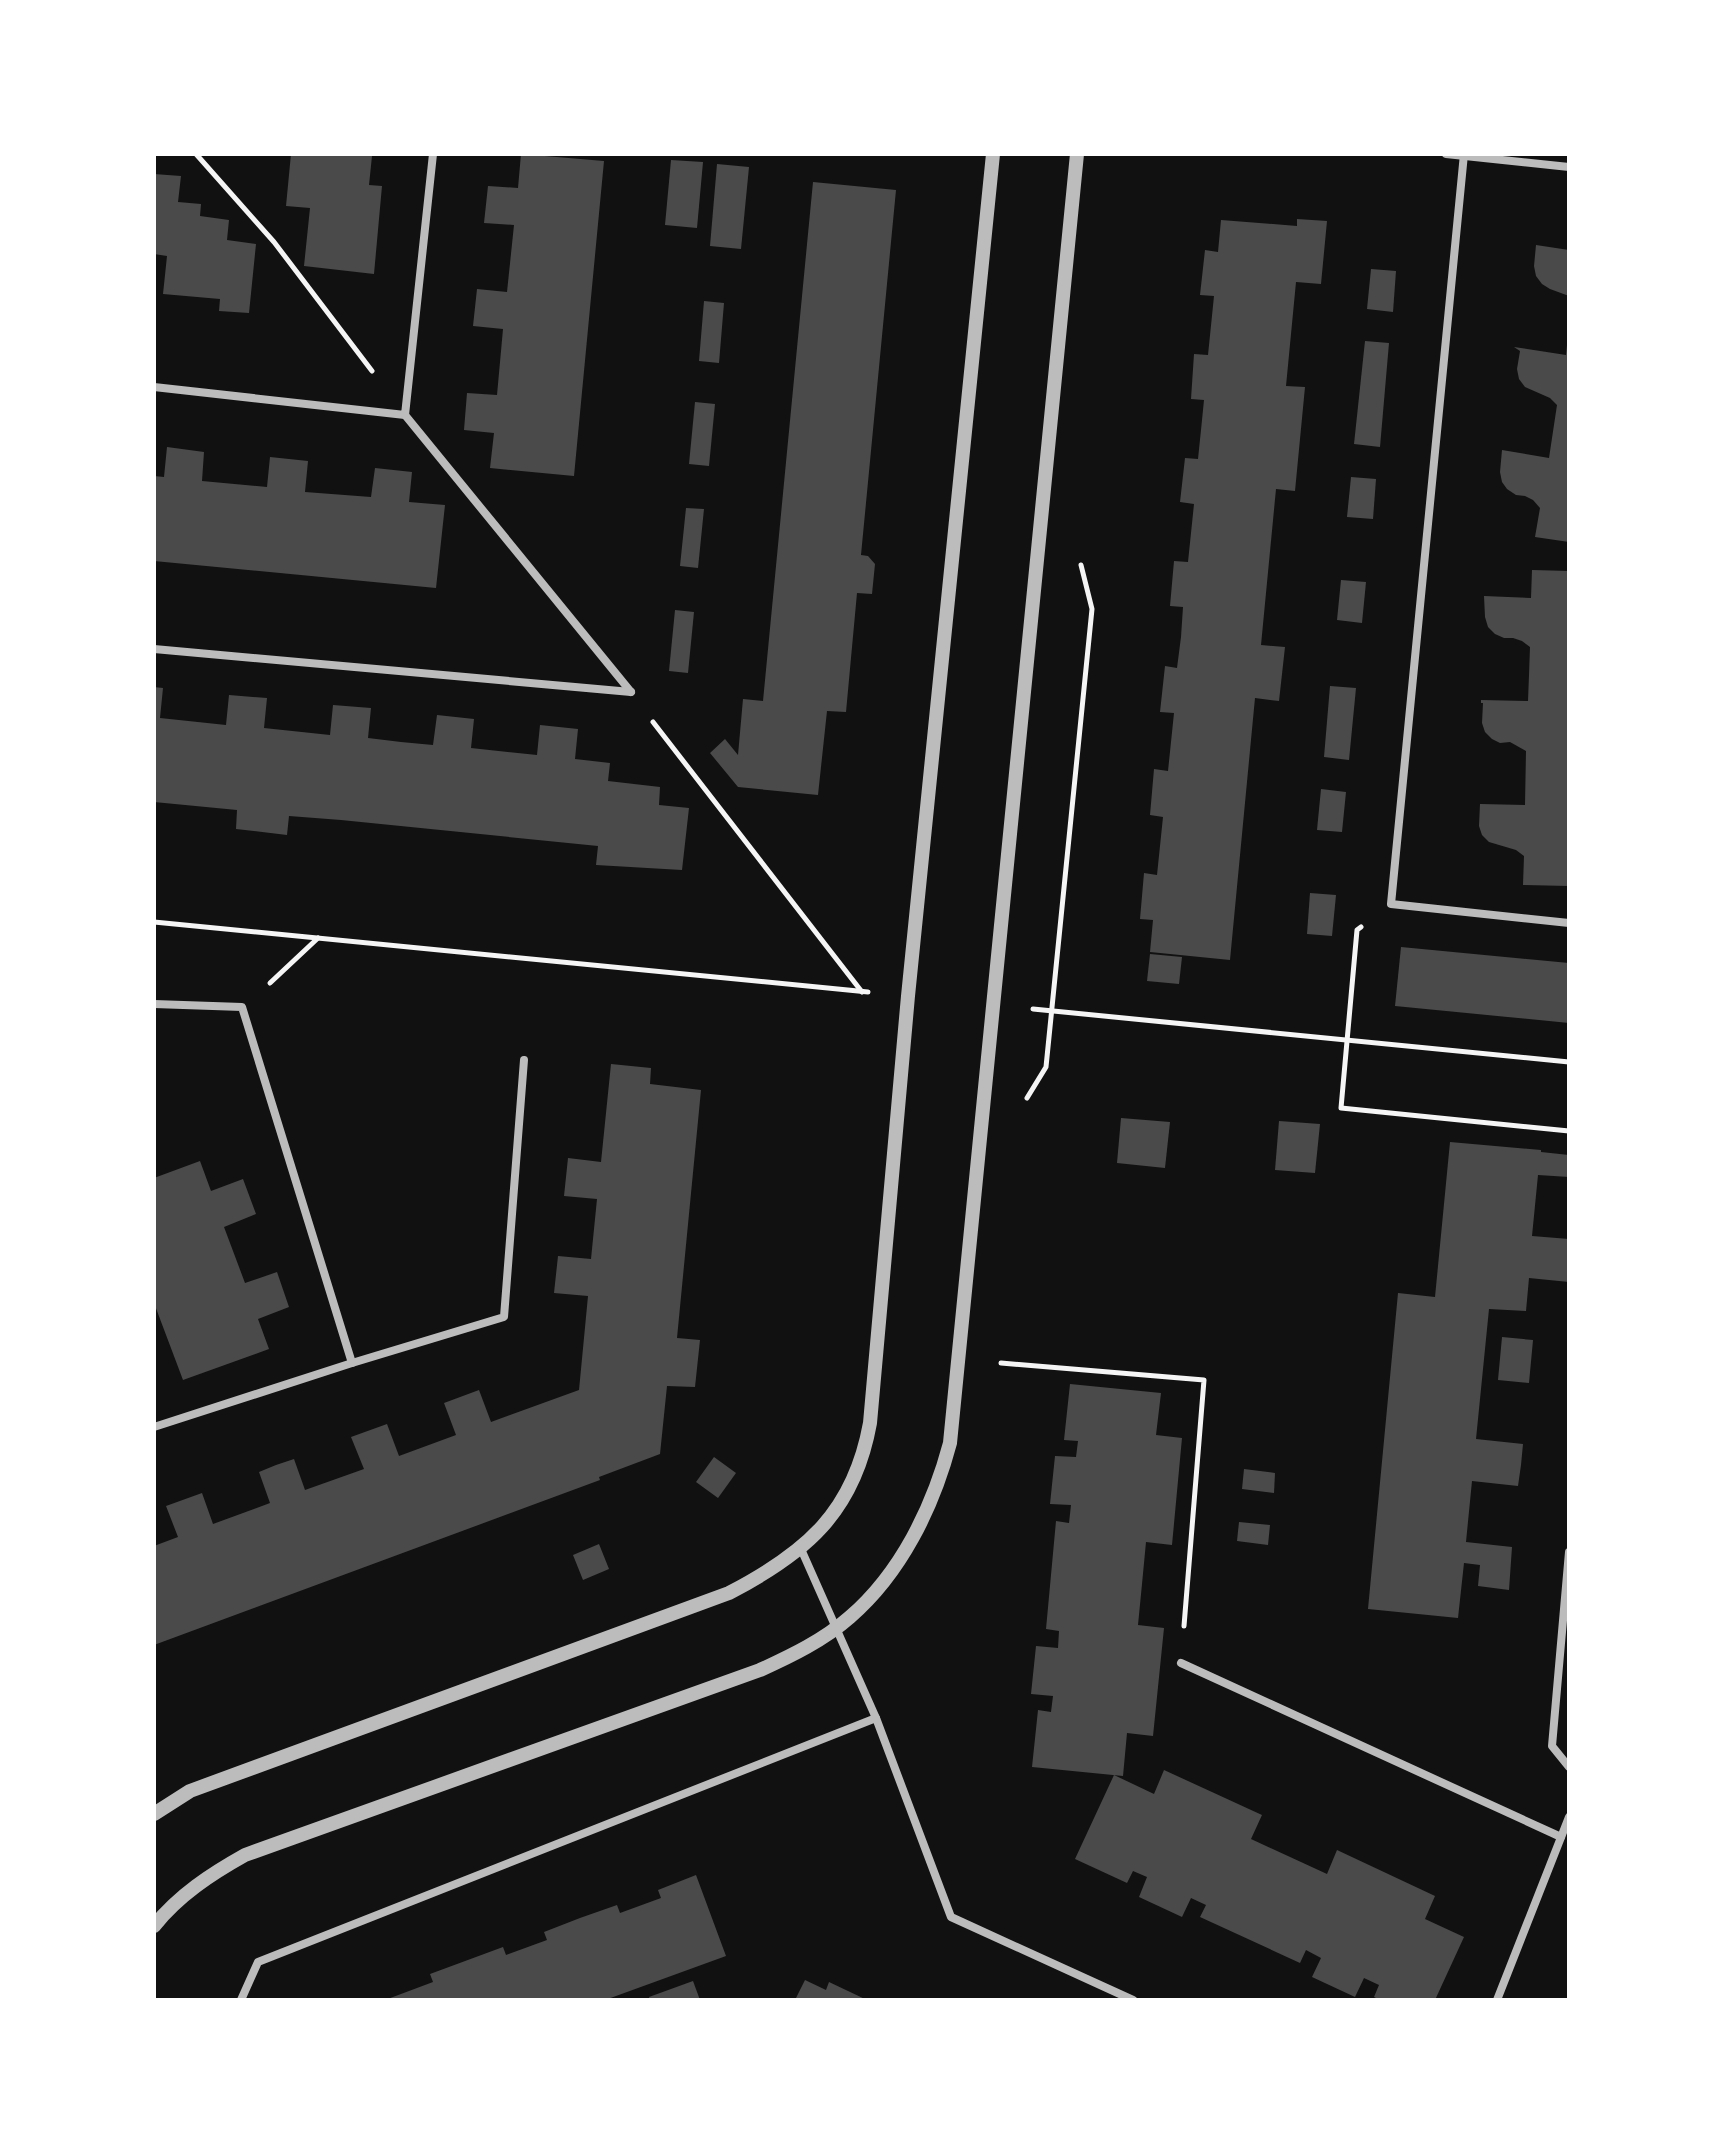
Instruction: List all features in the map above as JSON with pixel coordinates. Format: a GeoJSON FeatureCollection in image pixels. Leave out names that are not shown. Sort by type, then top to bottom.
{"type":"FeatureCollection","features":[{"type":"Feature","properties":{"kind":"street"},"geometry":{"type":"LineString","coordinates":[[405,415],[433,154]]}},
{"type":"Feature","properties":{"kind":"street"},"geometry":{"type":"LineString","coordinates":[[154,1814],[190,1791],[729,1593],[765,1575],[801,1549],[834,1514],[857,1474],[865,1451],[874,1377],[908,996],[993,154]]}},
{"type":"Feature","properties":{"kind":"street"},"geometry":{"type":"LineString","coordinates":[[154,1926],[167,1910],[202,1881],[245,1855],[760,1670],[792,1655],[837,1627],[870,1598],[892,1571],[914,1535],[943,1469],[950,1443],[1077,154]]}},
{"type":"Feature","properties":{"kind":"street"},"geometry":{"type":"LineString","coordinates":[[1446,154],[1569,167]]}},
{"type":"Feature","properties":{"kind":"street"},"geometry":{"type":"LineString","coordinates":[[1464,155],[1391,904],[1569,923]]}},
{"type":"Feature","properties":{"kind":"street"},"geometry":{"type":"LineString","coordinates":[[154,387],[405,415],[631,692]]}},
{"type":"Feature","properties":{"kind":"street"},"geometry":{"type":"LineString","coordinates":[[154,649],[631,692]]}},
{"type":"Feature","properties":{"kind":"street"},"geometry":{"type":"LineString","coordinates":[[154,1004],[242,1007],[352,1363]]}},
{"type":"Feature","properties":{"kind":"street"},"geometry":{"type":"LineString","coordinates":[[154,1427],[504,1317],[524,1060]]}},
{"type":"Feature","properties":{"kind":"street"},"geometry":{"type":"LineString","coordinates":[[801,1549],[876,1718],[951,1917],[1133,2000]]}},
{"type":"Feature","properties":{"kind":"street"},"geometry":{"type":"LineString","coordinates":[[1569,1552],[1552,1746],[1569,1767]]}},
{"type":"Feature","properties":{"kind":"street"},"geometry":{"type":"LineString","coordinates":[[1181,1663],[1561,1837]]}},
{"type":"Feature","properties":{"kind":"street"},"geometry":{"type":"LineString","coordinates":[[241,2000],[258,1962],[876,1718]]}},
{"type":"Feature","properties":{"kind":"street"},"geometry":{"type":"LineString","coordinates":[[1497,2000],[1569,1817]]}},
{"type":"Feature","properties":{"kind":"path"},"geometry":{"type":"LineString","coordinates":[[196,154],[274,242],[405,415]]}},
{"type":"Feature","properties":{"kind":"path"},"geometry":{"type":"LineString","coordinates":[[1023,1103],[1046,1067],[1092,609],[1080,564]]}},
{"type":"Feature","properties":{"kind":"path"},"geometry":{"type":"LineString","coordinates":[[631,692],[862,992]]}},
{"type":"Feature","properties":{"kind":"path"},"geometry":{"type":"LineString","coordinates":[[1391,904],[1357,930],[1341,1108],[1569,1131]]}},
{"type":"Feature","properties":{"kind":"path"},"geometry":{"type":"LineString","coordinates":[[154,922],[908,996]]}},
{"type":"Feature","properties":{"kind":"path"},"geometry":{"type":"LineString","coordinates":[[242,1007],[319,938]]}},
{"type":"Feature","properties":{"kind":"path"},"geometry":{"type":"LineString","coordinates":[[994,1005],[1569,1062]]}},
{"type":"Feature","properties":{"kind":"path"},"geometry":{"type":"LineString","coordinates":[[958,1360],[1204,1380],[1181,1663]]}},
{"type":"Feature","properties":{"kind":"building"},"geometry":{"type":"Polygon","coordinates":[[[291,154],[372,156],[369,185],[382,186],[374,274],[304,266],[310,208],[286,206],[291,154]]]}},
{"type":"Feature","properties":{"kind":"building"},"geometry":{"type":"Polygon","coordinates":[[[521,154],[604,161],[574,476],[490,468],[494,433],[464,430],[467,393],[497,395],[503,329],[473,326],[477,289],[507,292],[514,225],[484,223],[488,186],[518,188],[521,154]]]}},
{"type":"Feature","properties":{"kind":"building"},"geometry":{"type":"Polygon","coordinates":[[[671,160],[703,162],[697,228],[665,225],[671,160]]]}},
{"type":"Feature","properties":{"kind":"building"},"geometry":{"type":"Polygon","coordinates":[[[717,164],[749,167],[741,249],[710,246],[717,164]]]}},
{"type":"Feature","properties":{"kind":"building"},"geometry":{"type":"Polygon","coordinates":[[[154,174],[181,176],[178,202],[201,204],[200,216],[229,220],[227,240],[256,244],[249,313],[219,311],[220,299],[163,294],[167,256],[154,254],[154,174]]]}},
{"type":"Feature","properties":{"kind":"building"},"geometry":{"type":"Polygon","coordinates":[[[813,182],[896,190],[861,555],[868,556],[875,564],[872,594],[857,593],[846,712],[827,711],[818,795],[738,787],[710,753],[725,739],[738,755],[743,699],[763,701],[813,182]]]}},
{"type":"Feature","properties":{"kind":"building"},"geometry":{"type":"Polygon","coordinates":[[[1297,219],[1327,221],[1321,284],[1296,282],[1286,386],[1305,387],[1295,491],[1276,489],[1261,645],[1285,647],[1279,701],[1255,698],[1230,960],[1150,952],[1153,920],[1140,919],[1144,873],[1157,875],[1163,817],[1150,815],[1154,769],[1168,771],[1174,713],[1160,712],[1165,666],[1177,668],[1181,637],[1183,607],[1170,606],[1174,561],[1188,562],[1194,504],[1180,502],[1185,458],[1198,459],[1204,400],[1191,399],[1194,354],[1208,355],[1214,296],[1200,295],[1205,250],[1218,252],[1221,220],[1297,226],[1297,219]]]}},
{"type":"Feature","properties":{"kind":"building"},"geometry":{"type":"Polygon","coordinates":[[[1536,245],[1569,250],[1569,296],[1550,289],[1536,276],[1536,245]]]}},
{"type":"Feature","properties":{"kind":"building"},"geometry":{"type":"Polygon","coordinates":[[[1371,269],[1396,271],[1393,312],[1367,309],[1371,269]]]}},
{"type":"Feature","properties":{"kind":"building"},"geometry":{"type":"Polygon","coordinates":[[[704,301],[724,303],[719,363],[699,361],[704,301]]]}},
{"type":"Feature","properties":{"kind":"building"},"geometry":{"type":"Polygon","coordinates":[[[1365,341],[1389,343],[1380,447],[1354,444],[1365,341]]]}},
{"type":"Feature","properties":{"kind":"building"},"geometry":{"type":"Polygon","coordinates":[[[1567,345],[1569,542],[1535,537],[1540,508],[1533,500],[1507,489],[1500,472],[1502,450],[1549,458],[1557,405],[1550,398],[1525,387],[1519,379],[1520,351],[1514,347],[1566,355],[1567,345]]]}},
{"type":"Feature","properties":{"kind":"building"},"geometry":{"type":"Polygon","coordinates":[[[695,402],[715,404],[709,466],[689,464],[695,402]]]}},
{"type":"Feature","properties":{"kind":"building"},"geometry":{"type":"Polygon","coordinates":[[[167,447],[204,452],[202,481],[267,487],[270,457],[308,461],[305,492],[371,497],[375,468],[412,472],[409,502],[445,505],[436,588],[154,561],[154,476],[164,477],[167,447]]]}},
{"type":"Feature","properties":{"kind":"building"},"geometry":{"type":"Polygon","coordinates":[[[1351,477],[1376,479],[1373,519],[1347,517],[1351,477]]]}},
{"type":"Feature","properties":{"kind":"building"},"geometry":{"type":"Polygon","coordinates":[[[686,508],[704,509],[698,568],[680,566],[686,508]]]}},
{"type":"Feature","properties":{"kind":"building"},"geometry":{"type":"Polygon","coordinates":[[[1532,570],[1569,571],[1569,886],[1523,885],[1524,856],[1516,850],[1489,842],[1479,826],[1480,804],[1525,805],[1526,751],[1510,742],[1500,743],[1485,732],[1481,700],[1528,701],[1530,647],[1522,641],[1495,634],[1488,627],[1484,596],[1531,598],[1532,570]]]}},
{"type":"Feature","properties":{"kind":"building"},"geometry":{"type":"Polygon","coordinates":[[[1341,580],[1366,582],[1362,623],[1337,620],[1341,580]]]}},
{"type":"Feature","properties":{"kind":"building"},"geometry":{"type":"Polygon","coordinates":[[[675,610],[694,612],[688,673],[669,671],[675,610]]]}},
{"type":"Feature","properties":{"kind":"building"},"geometry":{"type":"Polygon","coordinates":[[[1330,686],[1356,688],[1349,760],[1324,757],[1330,686]]]}},
{"type":"Feature","properties":{"kind":"building"},"geometry":{"type":"Polygon","coordinates":[[[154,687],[163,688],[160,718],[226,725],[229,695],[267,698],[264,728],[330,735],[333,705],[371,708],[368,738],[401,742],[433,745],[437,715],[474,719],[471,748],[537,755],[540,725],[578,729],[575,759],[610,763],[608,781],[660,787],[659,805],[689,808],[682,870],[596,865],[598,846],[341,820],[289,816],[287,835],[236,829],[237,810],[154,802],[154,687]]]}},
{"type":"Feature","properties":{"kind":"building"},"geometry":{"type":"Polygon","coordinates":[[[1321,789],[1346,792],[1342,832],[1317,830],[1321,789]]]}},
{"type":"Feature","properties":{"kind":"building"},"geometry":{"type":"Polygon","coordinates":[[[1310,893],[1336,895],[1332,936],[1307,934],[1310,893]]]}},
{"type":"Feature","properties":{"kind":"building"},"geometry":{"type":"Polygon","coordinates":[[[1401,947],[1569,963],[1569,1023],[1395,1006],[1401,947]]]}},
{"type":"Feature","properties":{"kind":"building"},"geometry":{"type":"Polygon","coordinates":[[[1150,954],[1182,957],[1179,984],[1147,981],[1150,954]]]}},
{"type":"Feature","properties":{"kind":"building"},"geometry":{"type":"Polygon","coordinates":[[[611,1064],[651,1068],[650,1084],[701,1090],[677,1338],[700,1340],[695,1387],[667,1386],[660,1454],[599,1477],[600,1480],[154,1645],[154,1546],[178,1537],[166,1506],[202,1493],[213,1524],[270,1503],[259,1472],[276,1465],[294,1459],[305,1490],[364,1469],[351,1437],[387,1424],[399,1456],[456,1435],[444,1403],[479,1390],[491,1422],[579,1390],[588,1296],[554,1293],[558,1256],[591,1259],[597,1199],[564,1196],[568,1158],[601,1162],[611,1064]]]}},
{"type":"Feature","properties":{"kind":"building"},"geometry":{"type":"Polygon","coordinates":[[[1121,1118],[1170,1122],[1165,1168],[1117,1163],[1121,1118]]]}},
{"type":"Feature","properties":{"kind":"building"},"geometry":{"type":"Polygon","coordinates":[[[1279,1121],[1320,1124],[1315,1173],[1275,1170],[1279,1121]]]}},
{"type":"Feature","properties":{"kind":"building"},"geometry":{"type":"Polygon","coordinates":[[[1450,1142],[1569,1155],[1569,1177],[1538,1175],[1532,1236],[1569,1239],[1569,1282],[1529,1278],[1526,1311],[1489,1309],[1476,1439],[1523,1444],[1521,1465],[1518,1486],[1472,1481],[1466,1542],[1512,1547],[1509,1590],[1478,1586],[1480,1565],[1464,1563],[1458,1618],[1368,1609],[1398,1293],[1435,1297],[1450,1142]]]}},
{"type":"Feature","properties":{"kind":"building"},"geometry":{"type":"Polygon","coordinates":[[[200,1161],[211,1191],[243,1179],[256,1214],[224,1227],[245,1283],[277,1272],[289,1307],[258,1319],[269,1349],[183,1380],[154,1303],[154,1178],[200,1161]]]}},
{"type":"Feature","properties":{"kind":"building"},"geometry":{"type":"Polygon","coordinates":[[[1502,1337],[1533,1340],[1529,1383],[1498,1380],[1502,1337]]]}},
{"type":"Feature","properties":{"kind":"building"},"geometry":{"type":"Polygon","coordinates":[[[1070,1384],[1161,1393],[1156,1435],[1182,1438],[1172,1545],[1146,1542],[1138,1625],[1164,1628],[1153,1736],[1127,1733],[1123,1776],[1032,1767],[1038,1710],[1051,1712],[1053,1696],[1031,1694],[1036,1646],[1058,1648],[1059,1631],[1046,1629],[1056,1521],[1069,1523],[1071,1505],[1050,1504],[1055,1456],[1076,1457],[1078,1441],[1064,1440],[1070,1384]]]}},
{"type":"Feature","properties":{"kind":"building"},"geometry":{"type":"Polygon","coordinates":[[[714,1457],[736,1473],[718,1498],[696,1482],[714,1457]]]}},
{"type":"Feature","properties":{"kind":"building"},"geometry":{"type":"Polygon","coordinates":[[[1244,1469],[1275,1473],[1274,1493],[1242,1489],[1244,1469]]]}},
{"type":"Feature","properties":{"kind":"building"},"geometry":{"type":"Polygon","coordinates":[[[1239,1522],[1270,1525],[1268,1545],[1237,1541],[1239,1522]]]}},
{"type":"Feature","properties":{"kind":"building"},"geometry":{"type":"Polygon","coordinates":[[[599,1544],[609,1569],[583,1580],[573,1555],[599,1544]]]}},
{"type":"Feature","properties":{"kind":"building"},"geometry":{"type":"Polygon","coordinates":[[[1164,1770],[1262,1815],[1251,1839],[1327,1874],[1337,1850],[1435,1896],[1425,1919],[1464,1937],[1435,2000],[1380,2000],[1374,1997],[1379,1985],[1364,1978],[1355,1997],[1312,1977],[1321,1958],[1306,1950],[1300,1963],[1200,1917],[1206,1905],[1191,1898],[1182,1917],[1139,1897],[1147,1877],[1133,1871],[1127,1883],[1075,1859],[1114,1775],[1154,1794],[1164,1770]]]}},
{"type":"Feature","properties":{"kind":"building"},"geometry":{"type":"Polygon","coordinates":[[[696,1875],[726,1956],[605,2000],[385,2000],[433,1982],[430,1974],[503,1947],[506,1955],[547,1940],[544,1932],[580,1918],[617,1905],[620,1913],[661,1898],[658,1890],[696,1875]]]}},
{"type":"Feature","properties":{"kind":"building"},"geometry":{"type":"Polygon","coordinates":[[[805,1980],[826,1990],[829,1982],[867,2000],[795,2000],[805,1980]]]}},
{"type":"Feature","properties":{"kind":"building"},"geometry":{"type":"Polygon","coordinates":[[[693,1981],[700,2000],[650,2000],[649,1997],[693,1981]]]}}]}
